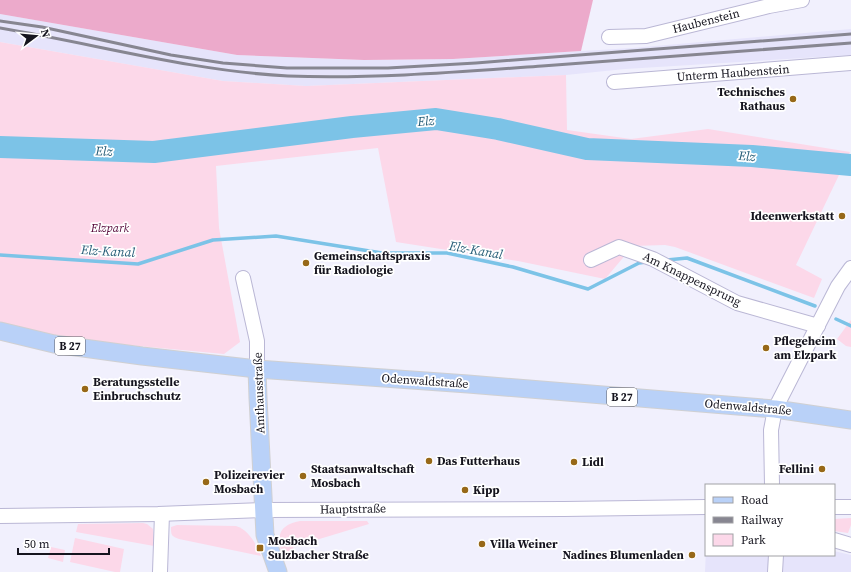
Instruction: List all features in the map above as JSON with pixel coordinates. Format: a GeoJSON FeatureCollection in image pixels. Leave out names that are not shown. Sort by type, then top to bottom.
{"type":"FeatureCollection","features":[{"type":"Feature","properties":{"kind":"main road","name":"Odenwaldstraße"},"geometry":{"type":"LineString","coordinates":[[0,332],[62,345],[142,356],[257,368],[775,409],[851,420]]}},
{"type":"Feature","properties":{"kind":"main road","name":"Amthausstraße"},"geometry":{"type":"LineString","coordinates":[[257,368],[265,536],[278,572]]}},
{"type":"Feature","properties":{"kind":"street","name":"Haubenstein"},"geometry":{"type":"LineString","coordinates":[[609,37],[646,36],[769,6],[802,0]]}},
{"type":"Feature","properties":{"kind":"street","name":"Unterm Haubenstein"},"geometry":{"type":"LineString","coordinates":[[614,82],[851,63]]}},
{"type":"Feature","properties":{"kind":"street","name":"Am Knappensprung"},"geometry":{"type":"LineString","coordinates":[[591,260],[619,247],[659,261],[737,303],[818,326]]}},
{"type":"Feature","properties":{"kind":"street"},"geometry":{"type":"LineString","coordinates":[[772,484],[771,430],[775,409],[838,286],[851,268]]}},
{"type":"Feature","properties":{"kind":"street","name":"Amthausstraße"},"geometry":{"type":"LineString","coordinates":[[242,278],[257,340],[257,368]]}},
{"type":"Feature","properties":{"kind":"street","name":"Hauptstraße"},"geometry":{"type":"LineString","coordinates":[[0,516],[162,514],[264,510],[705,507]]}},
{"type":"Feature","properties":{"kind":"street"},"geometry":{"type":"LineString","coordinates":[[835,507],[851,507]]}},
{"type":"Feature","properties":{"kind":"street"},"geometry":{"type":"LineString","coordinates":[[160,572],[162,514]]}},
{"type":"Feature","properties":{"kind":"street"},"geometry":{"type":"LineString","coordinates":[[835,540],[851,545]]}},
{"type":"Feature","properties":{"kind":"street"},"geometry":{"type":"LineString","coordinates":[[775,572],[776,556]]}},
{"type":"Feature","properties":{"kind":"shaded area"},"geometry":{"type":"Polygon","coordinates":[[[0,0],[593,0],[581,51],[453,59],[364,60],[237,55],[0,14],[0,0]]]}},
{"type":"Feature","properties":{"kind":"shaded area"},"geometry":{"type":"Polygon","coordinates":[[[0,14],[237,55],[364,60],[453,59],[632,48],[851,29],[851,55],[625,69],[566,75],[306,86],[223,81],[0,42],[0,14]]]}},
{"type":"Feature","properties":{"kind":"shaded area"},"geometry":{"type":"Polygon","coordinates":[[[835,551],[851,555],[851,572],[705,572],[706,556],[835,556],[835,551]]]}},
{"type":"Feature","properties":{"kind":"green space","name":"Elzpark"},"geometry":{"type":"Polygon","coordinates":[[[0,42],[223,81],[306,86],[566,75],[567,130],[631,139],[708,129],[850,152],[796,265],[822,279],[814,298],[675,247],[665,245],[633,246],[605,279],[518,261],[396,242],[378,148],[216,166],[219,228],[240,342],[224,354],[43,337],[0,325],[0,42]]]}},
{"type":"Feature","properties":{"kind":"green space"},"geometry":{"type":"Polygon","coordinates":[[[851,320],[851,347],[846,346],[837,339],[851,320]]]}},
{"type":"Feature","properties":{"kind":"green space"},"geometry":{"type":"Polygon","coordinates":[[[851,518],[851,525],[848,533],[835,531],[835,519],[851,518]]]}},
{"type":"Feature","properties":{"kind":"green space"},"geometry":{"type":"Polygon","coordinates":[[[300,521],[367,521],[369,524],[293,547],[296,557],[284,561],[280,547],[280,535],[282,530],[292,523],[300,521]]]}},
{"type":"Feature","properties":{"kind":"green space"},"geometry":{"type":"Polygon","coordinates":[[[78,524],[147,524],[153,529],[154,546],[76,532],[78,524]]]}},
{"type":"Feature","properties":{"kind":"green space"},"geometry":{"type":"Polygon","coordinates":[[[177,525],[236,526],[248,534],[261,556],[179,539],[173,536],[171,532],[171,527],[177,525]]]}},
{"type":"Feature","properties":{"kind":"green space"},"geometry":{"type":"Polygon","coordinates":[[[75,538],[124,549],[120,572],[70,562],[75,538]]]}},
{"type":"Feature","properties":{"kind":"green space"},"geometry":{"type":"Polygon","coordinates":[[[51,547],[65,550],[63,562],[48,558],[51,547]]]}},
{"type":"Feature","properties":{"kind":"waterway","name":"Elz"},"geometry":{"type":"LineString","coordinates":[[0,147],[154,152],[352,127],[436,119],[498,129],[587,149],[752,156],[851,165]]}},
{"type":"Feature","properties":{"kind":"waterway","name":"Elz-Kanal"},"geometry":{"type":"LineString","coordinates":[[0,255],[138,264],[213,240],[276,236],[382,253],[447,253],[513,267],[588,289],[639,263],[646,262]]}},
{"type":"Feature","properties":{"kind":"waterway","name":"Elz-Kanal"},"geometry":{"type":"LineString","coordinates":[[667,260],[687,258],[815,306]]}},
{"type":"Feature","properties":{"kind":"waterway","name":"Elz-Kanal"},"geometry":{"type":"LineString","coordinates":[[836,319],[851,326]]}},
{"type":"Feature","properties":{"kind":"railway"},"geometry":{"type":"LineString","coordinates":[[0,21],[42,27],[171,55],[223,63],[287,68],[388,68],[476,63],[851,34]]}},
{"type":"Feature","properties":{"kind":"railway"},"geometry":{"type":"LineString","coordinates":[[0,28],[216,69],[288,76],[320,77],[447,73],[851,43]]}},
{"type":"Feature","properties":{"kind":"place","name":"Technisches Rathaus"},"geometry":{"type":"Point","coordinates":[793,99]}},
{"type":"Feature","properties":{"kind":"place","name":"Ideenwerkstatt"},"geometry":{"type":"Point","coordinates":[842,216]}},
{"type":"Feature","properties":{"kind":"place","name":"Gemeinschaftspraxis für Radiologie"},"geometry":{"type":"Point","coordinates":[306,263]}},
{"type":"Feature","properties":{"kind":"place","name":"Pflegeheim am Elzpark"},"geometry":{"type":"Point","coordinates":[766,348]}},
{"type":"Feature","properties":{"kind":"place","name":"Beratungsstelle Einbruchschutz"},"geometry":{"type":"Point","coordinates":[85,389]}},
{"type":"Feature","properties":{"kind":"place","name":"Das Futterhaus"},"geometry":{"type":"Point","coordinates":[429,461]}},
{"type":"Feature","properties":{"kind":"place","name":"Lidl"},"geometry":{"type":"Point","coordinates":[574,462]}},
{"type":"Feature","properties":{"kind":"place","name":"Fellini"},"geometry":{"type":"Point","coordinates":[822,469]}},
{"type":"Feature","properties":{"kind":"place","name":"Staatsanwaltschaft Mosbach"},"geometry":{"type":"Point","coordinates":[303,476]}},
{"type":"Feature","properties":{"kind":"place","name":"Polizeirevier Mosbach"},"geometry":{"type":"Point","coordinates":[206,482]}},
{"type":"Feature","properties":{"kind":"place","name":"Kipp"},"geometry":{"type":"Point","coordinates":[465,490]}},
{"type":"Feature","properties":{"kind":"place","name":"Villa Weiner"},"geometry":{"type":"Point","coordinates":[482,544]}},
{"type":"Feature","properties":{"kind":"place","name":"Mosbach Sulzbacher Straße"},"geometry":{"type":"Point","coordinates":[260,548]}},
{"type":"Feature","properties":{"kind":"place","name":"Nadines Blumenladen"},"geometry":{"type":"Point","coordinates":[692,555]}}]}
